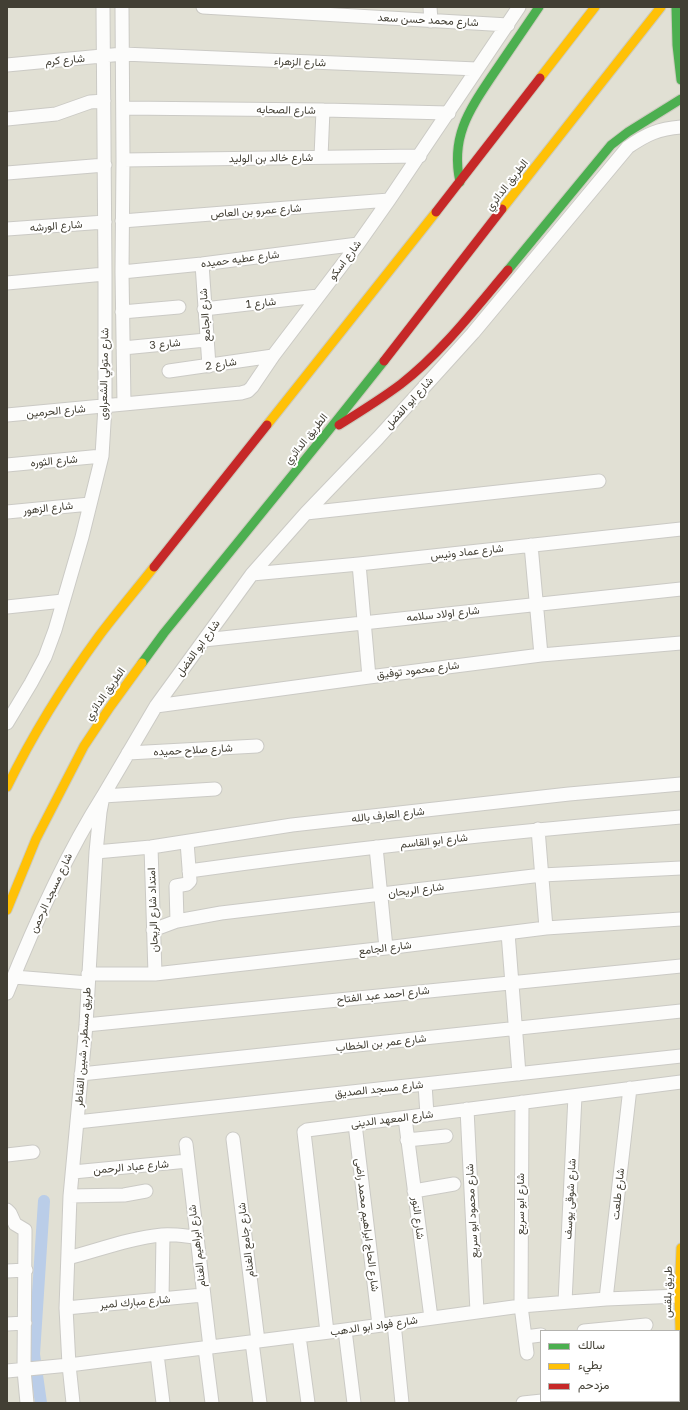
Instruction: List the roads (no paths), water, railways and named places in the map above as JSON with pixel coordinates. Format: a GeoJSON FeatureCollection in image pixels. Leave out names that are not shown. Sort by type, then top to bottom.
{"type":"FeatureCollection","features":[{"type":"Feature","properties":{"kind":"main road"},"geometry":{"type":"LineString","coordinates":[[460,182],[456,154],[458,139],[463,124],[473,106],[539,7]]}},
{"type":"Feature","properties":{"kind":"main road"},"geometry":{"type":"LineString","coordinates":[[7,787],[45,716],[71,674],[100,635],[460,182],[595,7]]}},
{"type":"Feature","properties":{"kind":"main road","name":"الطريق الدائري"},"geometry":{"type":"LineString","coordinates":[[7,910],[36,839],[62,787],[84,746],[110,707],[164,634],[329,430],[661,7]]}},
{"type":"Feature","properties":{"kind":"main road"},"geometry":{"type":"LineString","coordinates":[[676,7],[677,45],[681,80]]}},
{"type":"Feature","properties":{"kind":"main road"},"geometry":{"type":"LineString","coordinates":[[329,430],[384,397],[433,356],[535,239],[611,145],[628,132],[681,99]]}},
{"type":"Feature","properties":{"kind":"main road","name":"طريق بلقس"},"geometry":{"type":"LineString","coordinates":[[680,1330],[681,1248]]}},
{"type":"Feature","properties":{"kind":"street","name":"شارع متولي الشعراوى"},"geometry":{"type":"LineString","coordinates":[[7,722],[45,657],[56,630],[82,537],[102,456],[105,406],[105,165],[103,7]]}},
{"type":"Feature","properties":{"kind":"street","name":"شارع متولي الشعراوى"},"geometry":{"type":"LineString","coordinates":[[122,7],[122,312],[124,404]]}},
{"type":"Feature","properties":{"kind":"street","name":"شارع محمد حسن سعد"},"geometry":{"type":"LineString","coordinates":[[203,7],[258,9],[508,25]]}},
{"type":"Feature","properties":{"kind":"street"},"geometry":{"type":"LineString","coordinates":[[430,7],[431,20]]}},
{"type":"Feature","properties":{"kind":"street","name":"شارع اسكو"},"geometry":{"type":"LineString","coordinates":[[105,406],[241,393],[248,391],[358,244],[420,156],[519,7]]}},
{"type":"Feature","properties":{"kind":"street","name":"شارع كرم"},"geometry":{"type":"LineString","coordinates":[[7,65],[123,54]]}},
{"type":"Feature","properties":{"kind":"street","name":"شارع الزهراء"},"geometry":{"type":"LineString","coordinates":[[123,54],[477,69]]}},
{"type":"Feature","properties":{"kind":"street"},"geometry":{"type":"LineString","coordinates":[[7,119],[56,114],[90,102],[104,101]]}},
{"type":"Feature","properties":{"kind":"street","name":"شارع الصحابه"},"geometry":{"type":"LineString","coordinates":[[123,108],[449,113]]}},
{"type":"Feature","properties":{"kind":"street"},"geometry":{"type":"LineString","coordinates":[[321,157],[323,110]]}},
{"type":"Feature","properties":{"kind":"street","name":"شارع ابو الفضل"},"geometry":{"type":"LineString","coordinates":[[156,706],[252,574],[306,513],[378,438],[473,333],[628,147],[646,135],[666,128],[681,127]]}},
{"type":"Feature","properties":{"kind":"street","name":"شارع خالد بن الوليد"},"geometry":{"type":"LineString","coordinates":[[123,160],[420,156]]}},
{"type":"Feature","properties":{"kind":"street"},"geometry":{"type":"LineString","coordinates":[[7,173],[105,165]]}},
{"type":"Feature","properties":{"kind":"street","name":"شارع عمرو بن العاص"},"geometry":{"type":"LineString","coordinates":[[122,221],[389,200]]}},
{"type":"Feature","properties":{"kind":"street","name":"شارع الورشه"},"geometry":{"type":"LineString","coordinates":[[7,229],[105,222]]}},
{"type":"Feature","properties":{"kind":"street","name":"شارع عطيه حميده"},"geometry":{"type":"LineString","coordinates":[[122,272],[202,264],[358,244]]}},
{"type":"Feature","properties":{"kind":"street","name":"شارع الجامع"},"geometry":{"type":"LineString","coordinates":[[202,264],[208,366]]}},
{"type":"Feature","properties":{"kind":"street"},"geometry":{"type":"LineString","coordinates":[[7,283],[105,274]]}},
{"type":"Feature","properties":{"kind":"street","name":"شارع 1"},"geometry":{"type":"LineString","coordinates":[[204,309],[318,296]]}},
{"type":"Feature","properties":{"kind":"street"},"geometry":{"type":"LineString","coordinates":[[122,312],[178,307]]}},
{"type":"Feature","properties":{"kind":"street","name":"شارع 3"},"geometry":{"type":"LineString","coordinates":[[123,348],[206,340]]}},
{"type":"Feature","properties":{"kind":"street","name":"شارع 2"},"geometry":{"type":"LineString","coordinates":[[169,371],[273,356]]}},
{"type":"Feature","properties":{"kind":"street","name":"شارع الحرمين"},"geometry":{"type":"LineString","coordinates":[[7,415],[105,406]]}},
{"type":"Feature","properties":{"kind":"street","name":"شارع الثوره"},"geometry":{"type":"LineString","coordinates":[[7,465],[102,456]]}},
{"type":"Feature","properties":{"kind":"street"},"geometry":{"type":"LineString","coordinates":[[306,513],[599,481]]}},
{"type":"Feature","properties":{"kind":"street","name":"شارع الزهور"},"geometry":{"type":"LineString","coordinates":[[7,512],[90,504]]}},
{"type":"Feature","properties":{"kind":"street","name":"شارع عماد ونيس"},"geometry":{"type":"LineString","coordinates":[[252,574],[359,564],[681,529]]}},
{"type":"Feature","properties":{"kind":"street"},"geometry":{"type":"LineString","coordinates":[[531,545],[541,655]]}},
{"type":"Feature","properties":{"kind":"street"},"geometry":{"type":"LineString","coordinates":[[359,564],[369,676]]}},
{"type":"Feature","properties":{"kind":"street","name":"شارع اولاد سلامه"},"geometry":{"type":"LineString","coordinates":[[204,640],[681,589]]}},
{"type":"Feature","properties":{"kind":"street"},"geometry":{"type":"LineString","coordinates":[[7,607],[63,601]]}},
{"type":"Feature","properties":{"kind":"street","name":"شارع محمود توفيق"},"geometry":{"type":"LineString","coordinates":[[156,706],[369,676],[541,655],[681,644]]}},
{"type":"Feature","properties":{"kind":"street","name":"طريق مسطرد, شبين القناطر"},"geometry":{"type":"LineString","coordinates":[[73,1403],[66,1308],[70,1196],[86,1025],[96,852],[100,812],[103,796],[156,706]]}},
{"type":"Feature","properties":{"kind":"street","name":"شارع صلاح حميده"},"geometry":{"type":"LineString","coordinates":[[128,753],[257,746]]}},
{"type":"Feature","properties":{"kind":"street","name":"شارع العارف بالله"},"geometry":{"type":"LineString","coordinates":[[96,852],[151,847],[292,826],[569,794],[681,784]]}},
{"type":"Feature","properties":{"kind":"street"},"geometry":{"type":"LineString","coordinates":[[103,796],[215,789]]}},
{"type":"Feature","properties":{"kind":"street","name":"شارع مسجد الرحمن"},"geometry":{"type":"LineString","coordinates":[[7,993],[65,861],[83,827],[103,796]]}},
{"type":"Feature","properties":{"kind":"street","name":"شارع ابو القاسم"},"geometry":{"type":"LineString","coordinates":[[189,872],[290,857],[376,847],[538,829],[681,817]]}},
{"type":"Feature","properties":{"kind":"street"},"geometry":{"type":"LineString","coordinates":[[538,829],[546,928]]}},
{"type":"Feature","properties":{"kind":"street"},"geometry":{"type":"LineString","coordinates":[[177,921],[176,886],[189,883],[190,881],[187,842]]}},
{"type":"Feature","properties":{"kind":"street","name":"امتداد شارع الريحان"},"geometry":{"type":"LineString","coordinates":[[151,847],[155,974]]}},
{"type":"Feature","properties":{"kind":"street"},"geometry":{"type":"LineString","coordinates":[[376,847],[386,948]]}},
{"type":"Feature","properties":{"kind":"street","name":"شارع الريحان"},"geometry":{"type":"LineString","coordinates":[[153,930],[177,921],[221,913],[380,894],[542,875],[681,868]]}},
{"type":"Feature","properties":{"kind":"street","name":"شارع الجامع"},"geometry":{"type":"LineString","coordinates":[[14,977],[88,979],[155,974],[546,928],[681,919]]}},
{"type":"Feature","properties":{"kind":"street"},"geometry":{"type":"LineString","coordinates":[[508,932],[519,1074]]}},
{"type":"Feature","properties":{"kind":"street","name":"شارع احمد عبد الفتاح"},"geometry":{"type":"LineString","coordinates":[[86,1025],[681,966]]}},
{"type":"Feature","properties":{"kind":"street","name":"شارع عمر بن الخطاب"},"geometry":{"type":"LineString","coordinates":[[81,1074],[681,1011]]}},
{"type":"Feature","properties":{"kind":"street","name":"شارع مسجد الصديق"},"geometry":{"type":"LineString","coordinates":[[77,1122],[681,1056]]}},
{"type":"Feature","properties":{"kind":"street","name":"شارع المعهد الدينى"},"geometry":{"type":"LineString","coordinates":[[327,1332],[304,1132],[307,1130],[681,1082]]}},
{"type":"Feature","properties":{"kind":"street"},"geometry":{"type":"LineString","coordinates":[[425,1084],[427,1115]]}},
{"type":"Feature","properties":{"kind":"street","name":"شارع طلعت"},"geometry":{"type":"LineString","coordinates":[[606,1299],[630,1088]]}},
{"type":"Feature","properties":{"kind":"street","name":"شارع شوقى يوسف"},"geometry":{"type":"LineString","coordinates":[[565,1302],[575,1096]]}},
{"type":"Feature","properties":{"kind":"street","name":"شارع ابو سريع"},"geometry":{"type":"LineString","coordinates":[[522,1102],[520,1306],[527,1353]]}},
{"type":"Feature","properties":{"kind":"street","name":"شارع محمود ابو سريع"},"geometry":{"type":"LineString","coordinates":[[467,1110],[477,1312]]}},
{"type":"Feature","properties":{"kind":"street","name":"شارع النور"},"geometry":{"type":"LineString","coordinates":[[405,1118],[431,1318]]}},
{"type":"Feature","properties":{"kind":"street","name":"شارع الحاج ابراهيم محمد راضى"},"geometry":{"type":"LineString","coordinates":[[355,1124],[379,1325]]}},
{"type":"Feature","properties":{"kind":"street"},"geometry":{"type":"LineString","coordinates":[[408,1140],[446,1136]]}},
{"type":"Feature","properties":{"kind":"street","name":"شارع جامع الغنام"},"geometry":{"type":"LineString","coordinates":[[233,1139],[255,1342],[260,1403]]}},
{"type":"Feature","properties":{"kind":"street","name":"شارع ابراهيم الغنام"},"geometry":{"type":"LineString","coordinates":[[186,1144],[203,1295],[212,1403]]}},
{"type":"Feature","properties":{"kind":"street"},"geometry":{"type":"LineString","coordinates":[[7,1154],[33,1152]]}},
{"type":"Feature","properties":{"kind":"street","name":"شارع عباد الرحمن"},"geometry":{"type":"LineString","coordinates":[[73,1172],[188,1161]]}},
{"type":"Feature","properties":{"kind":"street"},"geometry":{"type":"LineString","coordinates":[[414,1191],[454,1184]]}},
{"type":"Feature","properties":{"kind":"street"},"geometry":{"type":"LineString","coordinates":[[70,1196],[124,1196],[146,1191]]}},
{"type":"Feature","properties":{"kind":"street"},"geometry":{"type":"LineString","coordinates":[[7,1210],[15,1224],[25,1230],[26,1270],[24,1370],[27,1403]]}},
{"type":"Feature","properties":{"kind":"street"},"geometry":{"type":"LineString","coordinates":[[162,1299],[163,1234]]}},
{"type":"Feature","properties":{"kind":"street"},"geometry":{"type":"LineString","coordinates":[[68,1258],[143,1237],[163,1234],[196,1238]]}},
{"type":"Feature","properties":{"kind":"street"},"geometry":{"type":"LineString","coordinates":[[7,1272],[26,1270]]}},
{"type":"Feature","properties":{"kind":"street","name":"شارع مبارك لمير"},"geometry":{"type":"LineString","coordinates":[[66,1308],[203,1295]]}},
{"type":"Feature","properties":{"kind":"street","name":"شارع فواد ابو الدهب"},"geometry":{"type":"LineString","coordinates":[[7,1371],[69,1365],[255,1342],[520,1306],[606,1299],[679,1296]]}},
{"type":"Feature","properties":{"kind":"street"},"geometry":{"type":"LineString","coordinates":[[394,1323],[402,1403]]}},
{"type":"Feature","properties":{"kind":"street"},"geometry":{"type":"LineString","coordinates":[[7,1324],[25,1324]]}},
{"type":"Feature","properties":{"kind":"street"},"geometry":{"type":"LineString","coordinates":[[594,1330],[646,1325]]}},
{"type":"Feature","properties":{"kind":"street"},"geometry":{"type":"LineString","coordinates":[[346,1330],[354,1403]]}},
{"type":"Feature","properties":{"kind":"street"},"geometry":{"type":"LineString","coordinates":[[525,1337],[540,1335]]}},
{"type":"Feature","properties":{"kind":"street"},"geometry":{"type":"LineString","coordinates":[[299,1336],[308,1403]]}},
{"type":"Feature","properties":{"kind":"street"},"geometry":{"type":"LineString","coordinates":[[157,1354],[163,1403]]}},
{"type":"Feature","properties":{"kind":"street"},"geometry":{"type":"LineString","coordinates":[[523,1403],[540,1401]]}},
{"type":"Feature","properties":{"kind":"waterway"},"geometry":{"type":"LineString","coordinates":[[41,1403],[34,1354],[44,1201]]}}]}
